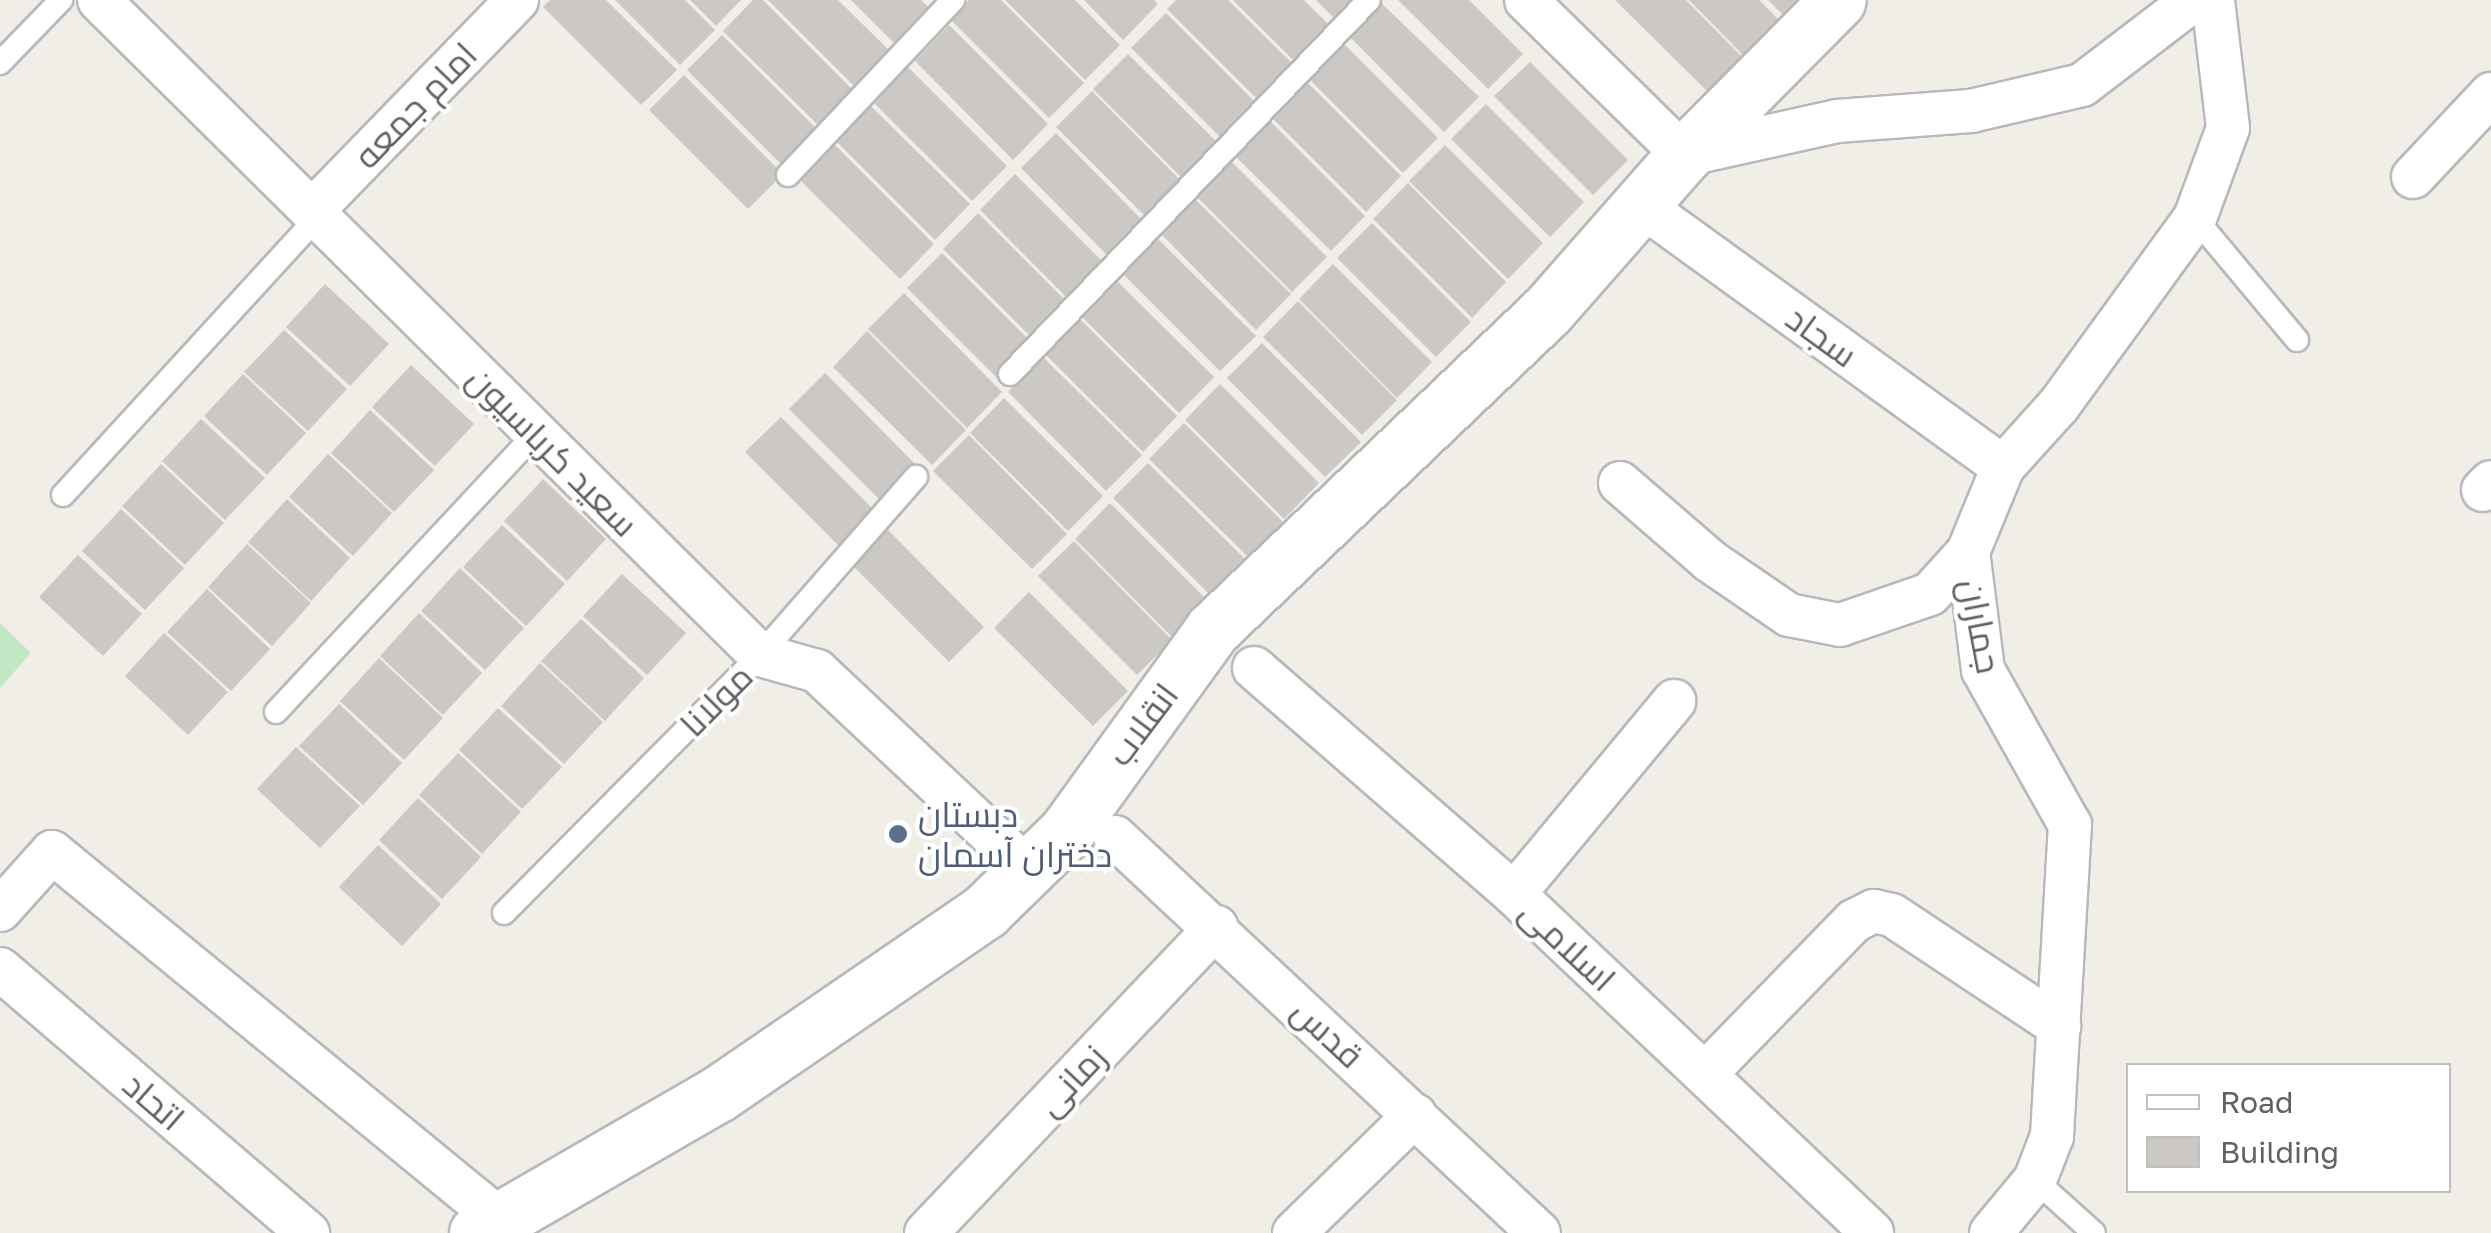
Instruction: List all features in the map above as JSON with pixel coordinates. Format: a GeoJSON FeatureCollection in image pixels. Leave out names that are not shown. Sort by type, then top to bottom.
{"type":"FeatureCollection","features":[{"type":"Feature","properties":{"kind":"street","name":"سعید کرباسیون"},"geometry":{"type":"LineString","coordinates":[[99,0],[760,655],[817,671],[1028,869]]}},
{"type":"Feature","properties":{"kind":"street","name":"امام جمعه"},"geometry":{"type":"LineString","coordinates":[[315,214],[518,0]]}},
{"type":"Feature","properties":{"kind":"street"},"geometry":{"type":"LineString","coordinates":[[1526,0],[1684,155],[1837,122],[1971,111],[2082,85],[2193,0]]}},
{"type":"Feature","properties":{"kind":"street","name":"انقلاب"},"geometry":{"type":"LineString","coordinates":[[488,1226],[718,1094],[863,999],[985,912],[1066,832],[1213,629],[1547,311],[1684,155],[1838,0]]}},
{"type":"Feature","properties":{"kind":"street","name":"جماران"},"geometry":{"type":"LineString","coordinates":[[1991,1233],[2035,1180],[2052,1136],[2070,826],[1982,670],[1968,552],[2003,467],[2059,406],[2195,218],[2228,128],[2213,0]]}},
{"type":"Feature","properties":{"kind":"street"},"geometry":{"type":"LineString","coordinates":[[2413,177],[2491,94]]}},
{"type":"Feature","properties":{"kind":"street","name":"سجاد"},"geometry":{"type":"LineString","coordinates":[[1641,205],[2003,467]]}},
{"type":"Feature","properties":{"kind":"street"},"geometry":{"type":"LineString","coordinates":[[1620,483],[1710,561],[1789,616],[1840,625],[1930,594],[1968,552]]}},
{"type":"Feature","properties":{"kind":"street","name":"اسلامی"},"geometry":{"type":"LineString","coordinates":[[1254,668],[1514,894],[1872,1233]]}},
{"type":"Feature","properties":{"kind":"street"},"geometry":{"type":"LineString","coordinates":[[1514,894],[1674,701]]}},
{"type":"Feature","properties":{"kind":"street","name":"قدس"},"geometry":{"type":"LineString","coordinates":[[1115,837],[1216,927],[1539,1233]]}},
{"type":"Feature","properties":{"kind":"street"},"geometry":{"type":"LineString","coordinates":[[0,910],[52,852],[488,1226]]}},
{"type":"Feature","properties":{"kind":"street"},"geometry":{"type":"LineString","coordinates":[[1705,1074],[1854,921],[1874,911],[1892,915],[2059,1026]]}},
{"type":"Feature","properties":{"kind":"street","name":"زمانی"},"geometry":{"type":"LineString","coordinates":[[938,1229],[1216,927]]}},
{"type":"Feature","properties":{"kind":"street","name":"اتحاد"},"geometry":{"type":"LineString","coordinates":[[0,969],[308,1233]]}},
{"type":"Feature","properties":{"kind":"street"},"geometry":{"type":"LineString","coordinates":[[1294,1233],[1415,1116]]}},
{"type":"Feature","properties":{"kind":"lane"},"geometry":{"type":"LineString","coordinates":[[0,63],[61,0]]}},
{"type":"Feature","properties":{"kind":"lane"},"geometry":{"type":"LineString","coordinates":[[788,175],[953,0]]}},
{"type":"Feature","properties":{"kind":"lane"},"geometry":{"type":"LineString","coordinates":[[1010,374],[1369,0]]}},
{"type":"Feature","properties":{"kind":"lane"},"geometry":{"type":"LineString","coordinates":[[63,495],[315,214]]}},
{"type":"Feature","properties":{"kind":"lane"},"geometry":{"type":"LineString","coordinates":[[2195,218],[2297,340]]}},
{"type":"Feature","properties":{"kind":"lane"},"geometry":{"type":"LineString","coordinates":[[276,712],[535,434]]}},
{"type":"Feature","properties":{"kind":"lane","name":"مولانا"},"geometry":{"type":"LineString","coordinates":[[504,913],[760,655],[916,477]]}},
{"type":"Feature","properties":{"kind":"lane"},"geometry":{"type":"LineString","coordinates":[[2035,1180],[2094,1233]]}},
{"type":"Feature","properties":{"kind":"green space"},"geometry":{"type":"Polygon","coordinates":[[[0,623],[31,653],[0,688],[0,623]]]}},
{"type":"Feature","properties":{"kind":"building"},"geometry":{"type":"Polygon","coordinates":[[[550,0],[606,0],[677,70],[641,105],[543,7],[550,0]]]}},
{"type":"Feature","properties":{"kind":"building"},"geometry":{"type":"Polygon","coordinates":[[[615,0],[685,0],[715,30],[680,65],[615,0]]]}},
{"type":"Feature","properties":{"kind":"building"},"geometry":{"type":"Polygon","coordinates":[[[690,0],[741,0],[716,26],[690,0]]]}},
{"type":"Feature","properties":{"kind":"building"},"geometry":{"type":"Polygon","coordinates":[[[753,0],[763,0],[857,94],[822,129],[723,31],[753,0]]]}},
{"type":"Feature","properties":{"kind":"building"},"geometry":{"type":"Polygon","coordinates":[[[768,0],[838,0],[894,55],[859,91],[768,0]]]}},
{"type":"Feature","properties":{"kind":"building"},"geometry":{"type":"Polygon","coordinates":[[[851,0],[921,0],[935,14],[900,49],[851,0]]]}},
{"type":"Feature","properties":{"kind":"building"},"geometry":{"type":"Polygon","coordinates":[[[969,0],[1001,0],[1084,83],[1049,118],[950,19],[969,0]]]}},
{"type":"Feature","properties":{"kind":"building"},"geometry":{"type":"Polygon","coordinates":[[[1005,0],[1075,0],[1120,45],[1085,80],[1005,0]]]}},
{"type":"Feature","properties":{"kind":"building"},"geometry":{"type":"Polygon","coordinates":[[[1084,0],[1154,0],[1158,4],[1123,40],[1084,0]]]}},
{"type":"Feature","properties":{"kind":"building"},"geometry":{"type":"Polygon","coordinates":[[[1176,0],[1228,0],[1301,72],[1266,108],[1167,9],[1176,0]]]}},
{"type":"Feature","properties":{"kind":"building"},"geometry":{"type":"Polygon","coordinates":[[[1233,0],[1304,0],[1337,33],[1302,69],[1233,0]]]}},
{"type":"Feature","properties":{"kind":"building"},"geometry":{"type":"Polygon","coordinates":[[[1316,0],[1371,0],[1343,27],[1316,0]]]}},
{"type":"Feature","properties":{"kind":"building"},"geometry":{"type":"Polygon","coordinates":[[[1378,0],[1479,97],[1444,132],[1346,33],[1378,0]]]}},
{"type":"Feature","properties":{"kind":"building"},"geometry":{"type":"Polygon","coordinates":[[[1398,0],[1469,0],[1523,54],[1488,89],[1398,0]]]}},
{"type":"Feature","properties":{"kind":"building"},"geometry":{"type":"Polygon","coordinates":[[[1615,0],[1686,0],[1743,58],[1709,93],[1615,0]]]}},
{"type":"Feature","properties":{"kind":"building"},"geometry":{"type":"Polygon","coordinates":[[[1689,0],[1759,0],[1780,21],[1744,56],[1689,0]]]}},
{"type":"Feature","properties":{"kind":"building"},"geometry":{"type":"Polygon","coordinates":[[[1768,0],[1798,0],[1783,15],[1768,0]]]}},
{"type":"Feature","properties":{"kind":"building"},"geometry":{"type":"Polygon","coordinates":[[[1166,13],[1265,112],[1230,147],[1131,48],[1166,13]]]}},
{"type":"Feature","properties":{"kind":"building"},"geometry":{"type":"Polygon","coordinates":[[[949,25],[1048,124],[1013,160],[915,61],[949,25]]]}},
{"type":"Feature","properties":{"kind":"building"},"geometry":{"type":"Polygon","coordinates":[[[722,35],[821,133],[786,169],[687,70],[722,35]]]}},
{"type":"Feature","properties":{"kind":"building"},"geometry":{"type":"Polygon","coordinates":[[[1339,39],[1438,138],[1403,173],[1304,74],[1339,39]]]}},
{"type":"Feature","properties":{"kind":"building"},"geometry":{"type":"Polygon","coordinates":[[[1128,54],[1227,152],[1192,188],[1093,89],[1128,54]]]}},
{"type":"Feature","properties":{"kind":"building"},"geometry":{"type":"Polygon","coordinates":[[[1530,62],[1628,160],[1593,195],[1494,96],[1530,62]]]}},
{"type":"Feature","properties":{"kind":"building"},"geometry":{"type":"Polygon","coordinates":[[[908,67],[1007,166],[972,201],[873,102],[908,67]]]}},
{"type":"Feature","properties":{"kind":"building"},"geometry":{"type":"Polygon","coordinates":[[[684,75],[783,174],[748,209],[649,110],[684,75]]]}},
{"type":"Feature","properties":{"kind":"building"},"geometry":{"type":"Polygon","coordinates":[[[1303,78],[1401,176],[1366,212],[1267,113],[1303,78]]]}},
{"type":"Feature","properties":{"kind":"building"},"geometry":{"type":"Polygon","coordinates":[[[1092,91],[1190,190],[1155,226],[1056,127],[1092,91]]]}},
{"type":"Feature","properties":{"kind":"building"},"geometry":{"type":"Polygon","coordinates":[[[1486,104],[1584,202],[1550,237],[1451,139],[1486,104]]]}},
{"type":"Feature","properties":{"kind":"building"},"geometry":{"type":"Polygon","coordinates":[[[871,106],[970,204],[935,240],[836,141],[871,106]]]}},
{"type":"Feature","properties":{"kind":"building"},"geometry":{"type":"Polygon","coordinates":[[[1266,117],[1365,216],[1331,251],[1232,153],[1266,117]]]}},
{"type":"Feature","properties":{"kind":"building"},"geometry":{"type":"Polygon","coordinates":[[[1056,133],[1154,232],[1119,267],[1021,168],[1056,133]]]}},
{"type":"Feature","properties":{"kind":"building"},"geometry":{"type":"Polygon","coordinates":[[[835,145],[934,244],[900,279],[801,181],[835,145]]]}},
{"type":"Feature","properties":{"kind":"building"},"geometry":{"type":"Polygon","coordinates":[[[1445,145],[1543,243],[1508,279],[1409,181],[1445,145]]]}},
{"type":"Feature","properties":{"kind":"building"},"geometry":{"type":"Polygon","coordinates":[[[1228,158],[1327,257],[1292,292],[1193,193],[1228,158]]]}},
{"type":"Feature","properties":{"kind":"building"},"geometry":{"type":"Polygon","coordinates":[[[1015,174],[1114,273],[1078,309],[980,210],[1015,174]]]}},
{"type":"Feature","properties":{"kind":"building"},"geometry":{"type":"Polygon","coordinates":[[[1408,183],[1506,282],[1472,318],[1373,219],[1408,183]]]}},
{"type":"Feature","properties":{"kind":"building"},"geometry":{"type":"Polygon","coordinates":[[[1192,196],[1291,294],[1256,330],[1158,231],[1192,196]]]}},
{"type":"Feature","properties":{"kind":"building"},"geometry":{"type":"Polygon","coordinates":[[[978,213],[1077,312],[1041,347],[943,249],[978,213]]]}},
{"type":"Feature","properties":{"kind":"building"},"geometry":{"type":"Polygon","coordinates":[[[1372,223],[1471,322],[1436,357],[1337,258],[1372,223]]]}},
{"type":"Feature","properties":{"kind":"building"},"geometry":{"type":"Polygon","coordinates":[[[1157,238],[1256,336],[1220,371],[1122,273],[1157,238]]]}},
{"type":"Feature","properties":{"kind":"building"},"geometry":{"type":"Polygon","coordinates":[[[942,253],[1040,351],[1006,387],[907,288],[942,253]]]}},
{"type":"Feature","properties":{"kind":"building"},"geometry":{"type":"Polygon","coordinates":[[[1333,264],[1432,362],[1397,398],[1299,299],[1333,264]]]}},
{"type":"Feature","properties":{"kind":"building"},"geometry":{"type":"Polygon","coordinates":[[[1115,279],[1214,377],[1179,413],[1080,315],[1115,279]]]}},
{"type":"Feature","properties":{"kind":"building"},"geometry":{"type":"Polygon","coordinates":[[[325,284],[389,344],[350,386],[286,327],[325,284]]]}},
{"type":"Feature","properties":{"kind":"building"},"geometry":{"type":"Polygon","coordinates":[[[904,293],[1002,392],[967,428],[868,329],[904,293]]]}},
{"type":"Feature","properties":{"kind":"building"},"geometry":{"type":"Polygon","coordinates":[[[1298,301],[1397,400],[1362,435],[1263,337],[1298,301]]]}},
{"type":"Feature","properties":{"kind":"building"},"geometry":{"type":"Polygon","coordinates":[[[1078,317],[1177,416],[1143,452],[1044,353],[1078,317]]]}},
{"type":"Feature","properties":{"kind":"building"},"geometry":{"type":"Polygon","coordinates":[[[284,330],[347,389],[308,431],[244,372],[284,330]]]}},
{"type":"Feature","properties":{"kind":"building"},"geometry":{"type":"Polygon","coordinates":[[[867,331],[966,430],[932,465],[833,367],[867,331]]]}},
{"type":"Feature","properties":{"kind":"building"},"geometry":{"type":"Polygon","coordinates":[[[1262,343],[1361,442],[1325,477],[1227,378],[1262,343]]]}},
{"type":"Feature","properties":{"kind":"building"},"geometry":{"type":"Polygon","coordinates":[[[1043,357],[1142,455],[1106,491],[1008,392],[1043,357]]]}},
{"type":"Feature","properties":{"kind":"building"},"geometry":{"type":"Polygon","coordinates":[[[411,365],[474,424],[435,466],[372,407],[411,365]]]}},
{"type":"Feature","properties":{"kind":"building"},"geometry":{"type":"Polygon","coordinates":[[[825,373],[923,472],[888,508],[789,409],[825,373]]]}},
{"type":"Feature","properties":{"kind":"building"},"geometry":{"type":"Polygon","coordinates":[[[243,374],[306,433],[267,475],[204,416],[243,374]]]}},
{"type":"Feature","properties":{"kind":"building"},"geometry":{"type":"Polygon","coordinates":[[[1220,384],[1319,483],[1284,519],[1185,420],[1220,384]]]}},
{"type":"Feature","properties":{"kind":"building"},"geometry":{"type":"Polygon","coordinates":[[[1004,398],[1103,496],[1068,531],[970,433],[1004,398]]]}},
{"type":"Feature","properties":{"kind":"building"},"geometry":{"type":"Polygon","coordinates":[[[370,410],[434,470],[394,512],[331,453],[370,410]]]}},
{"type":"Feature","properties":{"kind":"building"},"geometry":{"type":"Polygon","coordinates":[[[781,417],[879,515],[844,551],[745,452],[781,417]]]}},
{"type":"Feature","properties":{"kind":"building"},"geometry":{"type":"Polygon","coordinates":[[[201,419],[265,478],[225,520],[162,461],[201,419]]]}},
{"type":"Feature","properties":{"kind":"building"},"geometry":{"type":"Polygon","coordinates":[[[1184,423],[1283,522],[1248,557],[1149,459],[1184,423]]]}},
{"type":"Feature","properties":{"kind":"building"},"geometry":{"type":"Polygon","coordinates":[[[969,435],[1067,534],[1032,569],[933,471],[969,435]]]}},
{"type":"Feature","properties":{"kind":"building"},"geometry":{"type":"Polygon","coordinates":[[[328,454],[392,513],[353,556],[289,497],[328,454]]]}},
{"type":"Feature","properties":{"kind":"building"},"geometry":{"type":"Polygon","coordinates":[[[1148,463],[1247,561],[1212,597],[1113,498],[1148,463]]]}},
{"type":"Feature","properties":{"kind":"building"},"geometry":{"type":"Polygon","coordinates":[[[161,464],[224,523],[185,565],[122,506],[161,464]]]}},
{"type":"Feature","properties":{"kind":"building"},"geometry":{"type":"Polygon","coordinates":[[[543,479],[606,539],[567,581],[504,521],[543,479]]]}},
{"type":"Feature","properties":{"kind":"building"},"geometry":{"type":"Polygon","coordinates":[[[287,499],[350,558],[311,601],[248,542],[287,499]]]}},
{"type":"Feature","properties":{"kind":"building"},"geometry":{"type":"Polygon","coordinates":[[[1110,503],[1209,602],[1173,638],[1075,539],[1110,503]]]}},
{"type":"Feature","properties":{"kind":"building"},"geometry":{"type":"Polygon","coordinates":[[[121,509],[184,568],[145,610],[82,551],[121,509]]]}},
{"type":"Feature","properties":{"kind":"building"},"geometry":{"type":"Polygon","coordinates":[[[502,525],[565,584],[526,626],[463,567],[502,525]]]}},
{"type":"Feature","properties":{"kind":"building"},"geometry":{"type":"Polygon","coordinates":[[[886,528],[984,627],[949,662],[850,563],[886,528]]]}},
{"type":"Feature","properties":{"kind":"building"},"geometry":{"type":"Polygon","coordinates":[[[1074,541],[1172,640],[1137,675],[1038,576],[1074,541]]]}},
{"type":"Feature","properties":{"kind":"building"},"geometry":{"type":"Polygon","coordinates":[[[247,544],[311,603],[272,646],[208,587],[247,544]]]}},
{"type":"Feature","properties":{"kind":"building"},"geometry":{"type":"Polygon","coordinates":[[[78,555],[142,614],[103,656],[39,597],[78,555]]]}},
{"type":"Feature","properties":{"kind":"building"},"geometry":{"type":"Polygon","coordinates":[[[460,568],[524,628],[485,670],[421,611],[460,568]]]}},
{"type":"Feature","properties":{"kind":"building"},"geometry":{"type":"Polygon","coordinates":[[[622,574],[686,633],[647,675],[583,616],[622,574]]]}},
{"type":"Feature","properties":{"kind":"building"},"geometry":{"type":"Polygon","coordinates":[[[207,589],[270,649],[231,691],[167,632],[207,589]]]}},
{"type":"Feature","properties":{"kind":"building"},"geometry":{"type":"Polygon","coordinates":[[[1029,592],[1128,691],[1093,726],[994,628],[1029,592]]]}},
{"type":"Feature","properties":{"kind":"building"},"geometry":{"type":"Polygon","coordinates":[[[419,613],[482,673],[443,715],[380,656],[419,613]]]}},
{"type":"Feature","properties":{"kind":"building"},"geometry":{"type":"Polygon","coordinates":[[[581,619],[644,678],[605,721],[541,661],[581,619]]]}},
{"type":"Feature","properties":{"kind":"building"},"geometry":{"type":"Polygon","coordinates":[[[164,633],[228,692],[188,735],[125,676],[164,633]]]}},
{"type":"Feature","properties":{"kind":"building"},"geometry":{"type":"Polygon","coordinates":[[[379,658],[443,718],[404,760],[340,701],[379,658]]]}},
{"type":"Feature","properties":{"kind":"building"},"geometry":{"type":"Polygon","coordinates":[[[540,663],[603,722],[564,764],[501,706],[540,663]]]}},
{"type":"Feature","properties":{"kind":"building"},"geometry":{"type":"Polygon","coordinates":[[[339,704],[402,763],[363,805],[299,746],[339,704]]]}},
{"type":"Feature","properties":{"kind":"building"},"geometry":{"type":"Polygon","coordinates":[[[498,708],[562,767],[522,809],[459,750],[498,708]]]}},
{"type":"Feature","properties":{"kind":"building"},"geometry":{"type":"Polygon","coordinates":[[[296,747],[360,806],[320,848],[257,789],[296,747]]]}},
{"type":"Feature","properties":{"kind":"building"},"geometry":{"type":"Polygon","coordinates":[[[458,753],[521,812],[482,854],[419,795],[458,753]]]}},
{"type":"Feature","properties":{"kind":"building"},"geometry":{"type":"Polygon","coordinates":[[[418,798],[481,857],[442,899],[379,840],[418,798]]]}},
{"type":"Feature","properties":{"kind":"building"},"geometry":{"type":"Polygon","coordinates":[[[378,845],[441,904],[402,946],[339,887],[378,845]]]}},
{"type":"Feature","properties":{"kind":"place","name":"دبستان دختران آسمان"},"geometry":{"type":"Point","coordinates":[898,834]}}]}
